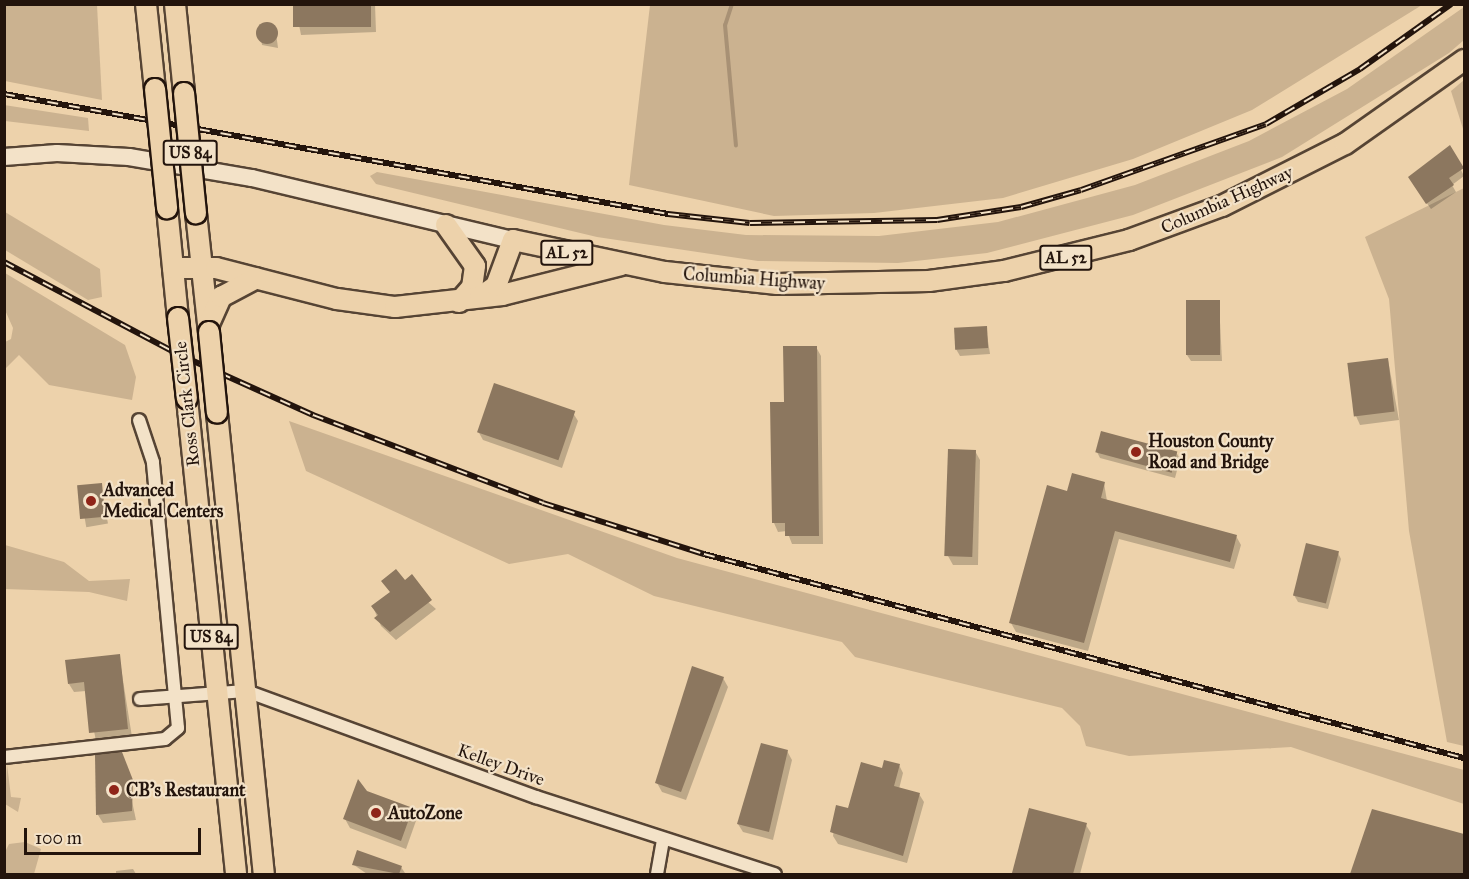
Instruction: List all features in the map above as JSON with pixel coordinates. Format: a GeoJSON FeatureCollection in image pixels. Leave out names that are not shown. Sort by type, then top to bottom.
{"type":"FeatureCollection","features":[{"type":"Feature","properties":{"kind":"main road","name":"Ross Clark Circle"},"geometry":{"type":"LineString","coordinates":[[146,4],[236,874]]}},
{"type":"Feature","properties":{"kind":"main road","name":"Ross Clark Circle"},"geometry":{"type":"LineString","coordinates":[[175,4],[264,874]]}},
{"type":"Feature","properties":{"kind":"main road","name":"Columbia Highway"},"geometry":{"type":"LineString","coordinates":[[4,157],[57,153],[129,157],[252,178],[621,265],[721,280],[829,285],[929,281],[1042,264],[1180,223],[1275,182],[1345,144],[1464,60]]}},
{"type":"Feature","properties":{"kind":"main road"},"geometry":{"type":"LineString","coordinates":[[446,225],[475,266],[468,300]]}},
{"type":"Feature","properties":{"kind":"main road"},"geometry":{"type":"LineString","coordinates":[[468,300],[496,286],[513,240]]}},
{"type":"Feature","properties":{"kind":"main road"},"geometry":{"type":"LineString","coordinates":[[173,268],[202,266],[368,304],[468,300],[621,265]]}},
{"type":"Feature","properties":{"kind":"main road"},"geometry":{"type":"LineString","coordinates":[[209,329],[221,297],[256,278]]}},
{"type":"Feature","properties":{"kind":"street"},"geometry":{"type":"LineString","coordinates":[[4,757],[171,737],[179,722],[153,462],[139,420]]}},
{"type":"Feature","properties":{"kind":"street","name":"Kelley Drive"},"geometry":{"type":"LineString","coordinates":[[140,699],[216,689],[246,691],[663,841],[775,874]]}},
{"type":"Feature","properties":{"kind":"street"},"geometry":{"type":"LineString","coordinates":[[657,874],[663,841]]}},
{"type":"Feature","properties":{"kind":"shaded area"},"geometry":{"type":"Polygon","coordinates":[[[650,4],[1422,5],[1252,110],[1133,159],[1003,198],[874,213],[774,216],[629,185],[650,4]]]}},
{"type":"Feature","properties":{"kind":"shaded area"},"geometry":{"type":"Polygon","coordinates":[[[4,5],[97,5],[102,100],[5,81],[4,5]]]}},
{"type":"Feature","properties":{"kind":"shaded area"},"geometry":{"type":"Polygon","coordinates":[[[1464,7],[1464,40],[1449,53],[1282,157],[1133,215],[987,253],[898,263],[758,261],[597,237],[376,184],[370,176],[377,172],[664,225],[746,235],[879,236],[998,222],[1135,185],[1249,141],[1347,89],[1464,7]]]}},
{"type":"Feature","properties":{"kind":"shaded area"},"geometry":{"type":"Polygon","coordinates":[[[1464,80],[1464,132],[1451,91],[1464,80]]]}},
{"type":"Feature","properties":{"kind":"shaded area"},"geometry":{"type":"Polygon","coordinates":[[[4,105],[88,118],[89,131],[5,121],[4,105]]]}},
{"type":"Feature","properties":{"kind":"shaded area"},"geometry":{"type":"Polygon","coordinates":[[[1464,188],[1464,746],[1447,742],[1409,531],[1389,299],[1365,237],[1464,188]]]}},
{"type":"Feature","properties":{"kind":"shaded area"},"geometry":{"type":"Polygon","coordinates":[[[5,212],[100,269],[102,297],[88,300],[5,250],[5,212]]]}},
{"type":"Feature","properties":{"kind":"shaded area"},"geometry":{"type":"Polygon","coordinates":[[[5,273],[125,345],[136,377],[132,400],[49,385],[19,355],[5,369],[5,342],[11,339],[13,328],[5,310],[5,273]]]}},
{"type":"Feature","properties":{"kind":"shaded area"},"geometry":{"type":"Polygon","coordinates":[[[289,421],[677,558],[1464,770],[1464,804],[1291,747],[1129,756],[1086,746],[1080,726],[1062,708],[855,657],[842,642],[654,596],[568,554],[509,564],[306,471],[289,421]]]}},
{"type":"Feature","properties":{"kind":"shaded area"},"geometry":{"type":"Polygon","coordinates":[[[5,545],[64,562],[89,581],[130,579],[127,601],[89,592],[5,589],[5,545]]]}},
{"type":"Feature","properties":{"kind":"shaded area"},"geometry":{"type":"Polygon","coordinates":[[[7,764],[11,797],[21,798],[18,812],[5,804],[7,764]]]}},
{"type":"Feature","properties":{"kind":"shaded area"},"geometry":{"type":"Polygon","coordinates":[[[25,842],[41,849],[34,874],[5,874],[5,852],[9,844],[25,842]]]}},
{"type":"Feature","properties":{"kind":"building"},"geometry":{"type":"Polygon","coordinates":[[[293,4],[371,4],[371,27],[293,27],[293,4]]]}},
{"type":"Feature","properties":{"kind":"building"},"geometry":{"type":"Polygon","coordinates":[[[267,22],[275,25],[278,33],[275,41],[267,44],[259,41],[256,33],[259,25],[267,22]]]}},
{"type":"Feature","properties":{"kind":"building"},"geometry":{"type":"Polygon","coordinates":[[[1450,145],[1464,168],[1449,178],[1454,185],[1426,204],[1408,177],[1450,145]]]}},
{"type":"Feature","properties":{"kind":"building"},"geometry":{"type":"Polygon","coordinates":[[[1186,300],[1220,300],[1220,355],[1186,355],[1186,300]]]}},
{"type":"Feature","properties":{"kind":"building"},"geometry":{"type":"Polygon","coordinates":[[[987,326],[988,348],[955,350],[954,328],[987,326]]]}},
{"type":"Feature","properties":{"kind":"building"},"geometry":{"type":"Polygon","coordinates":[[[783,346],[817,346],[819,536],[785,536],[785,523],[772,523],[770,402],[784,402],[783,346]]]}},
{"type":"Feature","properties":{"kind":"building"},"geometry":{"type":"Polygon","coordinates":[[[1388,358],[1395,412],[1354,417],[1347,363],[1388,358]]]}},
{"type":"Feature","properties":{"kind":"building"},"geometry":{"type":"Polygon","coordinates":[[[494,383],[575,411],[558,460],[477,432],[494,383]]]}},
{"type":"Feature","properties":{"kind":"building","name":"Houston County Road and Bridge"},"geometry":{"type":"Polygon","coordinates":[[[1101,431],[1177,451],[1172,473],[1095,452],[1101,431]]]}},
{"type":"Feature","properties":{"kind":"building"},"geometry":{"type":"Polygon","coordinates":[[[948,449],[976,450],[972,557],[944,556],[948,449]]]}},
{"type":"Feature","properties":{"kind":"building"},"geometry":{"type":"Polygon","coordinates":[[[1072,473],[1105,482],[1101,498],[1237,535],[1230,562],[1115,531],[1084,643],[1009,623],[1047,485],[1067,491],[1072,473]]]}},
{"type":"Feature","properties":{"kind":"building","name":"Advanced Medical Centers"},"geometry":{"type":"Polygon","coordinates":[[[102,483],[105,517],[80,519],[77,485],[102,483]]]}},
{"type":"Feature","properties":{"kind":"building"},"geometry":{"type":"Polygon","coordinates":[[[1306,543],[1339,551],[1326,604],[1293,595],[1306,543]]]}},
{"type":"Feature","properties":{"kind":"building"},"geometry":{"type":"Polygon","coordinates":[[[396,569],[405,580],[412,574],[432,600],[390,632],[374,618],[378,615],[371,606],[390,592],[381,581],[396,569]]]}},
{"type":"Feature","properties":{"kind":"building"},"geometry":{"type":"Polygon","coordinates":[[[120,654],[128,729],[89,733],[84,682],[68,684],[65,660],[120,654]]]}},
{"type":"Feature","properties":{"kind":"building"},"geometry":{"type":"Polygon","coordinates":[[[692,666],[724,677],[681,792],[655,783],[692,666]]]}},
{"type":"Feature","properties":{"kind":"building"},"geometry":{"type":"Polygon","coordinates":[[[761,743],[788,750],[769,832],[737,824],[761,743]]]}},
{"type":"Feature","properties":{"kind":"building","name":"CB's Restaurant"},"geometry":{"type":"Polygon","coordinates":[[[122,752],[133,780],[132,811],[96,815],[95,755],[122,752]]]}},
{"type":"Feature","properties":{"kind":"building"},"geometry":{"type":"Polygon","coordinates":[[[884,760],[900,764],[894,786],[920,793],[903,856],[830,832],[836,805],[848,808],[861,762],[882,768],[884,760]]]}},
{"type":"Feature","properties":{"kind":"building"},"geometry":{"type":"Polygon","coordinates":[[[358,779],[367,791],[413,808],[401,841],[343,819],[358,779]]]}},
{"type":"Feature","properties":{"kind":"building"},"geometry":{"type":"Polygon","coordinates":[[[1029,808],[1087,823],[1073,874],[1012,873],[1029,808]]]}},
{"type":"Feature","properties":{"kind":"building"},"geometry":{"type":"Polygon","coordinates":[[[1372,809],[1464,834],[1464,874],[1350,874],[1372,809]]]}},
{"type":"Feature","properties":{"kind":"building"},"geometry":{"type":"Polygon","coordinates":[[[357,850],[402,866],[399,874],[352,865],[357,850]]]}},
{"type":"Feature","properties":{"kind":"waterway"},"geometry":{"type":"LineString","coordinates":[[732,4],[725,25],[736,146]]}},
{"type":"Feature","properties":{"kind":"railway"},"geometry":{"type":"LineString","coordinates":[[4,94],[668,214],[750,223],[937,220],[1021,207],[1081,190],[1266,124],[1360,69],[1451,4]]}},
{"type":"Feature","properties":{"kind":"railway"},"geometry":{"type":"LineString","coordinates":[[4,262],[180,355],[313,415],[543,503],[704,554],[1464,758]]}},
{"type":"Feature","properties":{"kind":"place","name":"Houston County Road and Bridge"},"geometry":{"type":"Point","coordinates":[1136,452]}},
{"type":"Feature","properties":{"kind":"place","name":"Advanced Medical Centers"},"geometry":{"type":"Point","coordinates":[91,501]}},
{"type":"Feature","properties":{"kind":"place","name":"CB's Restaurant"},"geometry":{"type":"Point","coordinates":[114,790]}},
{"type":"Feature","properties":{"kind":"place","name":"AutoZone"},"geometry":{"type":"Point","coordinates":[376,813]}}]}
